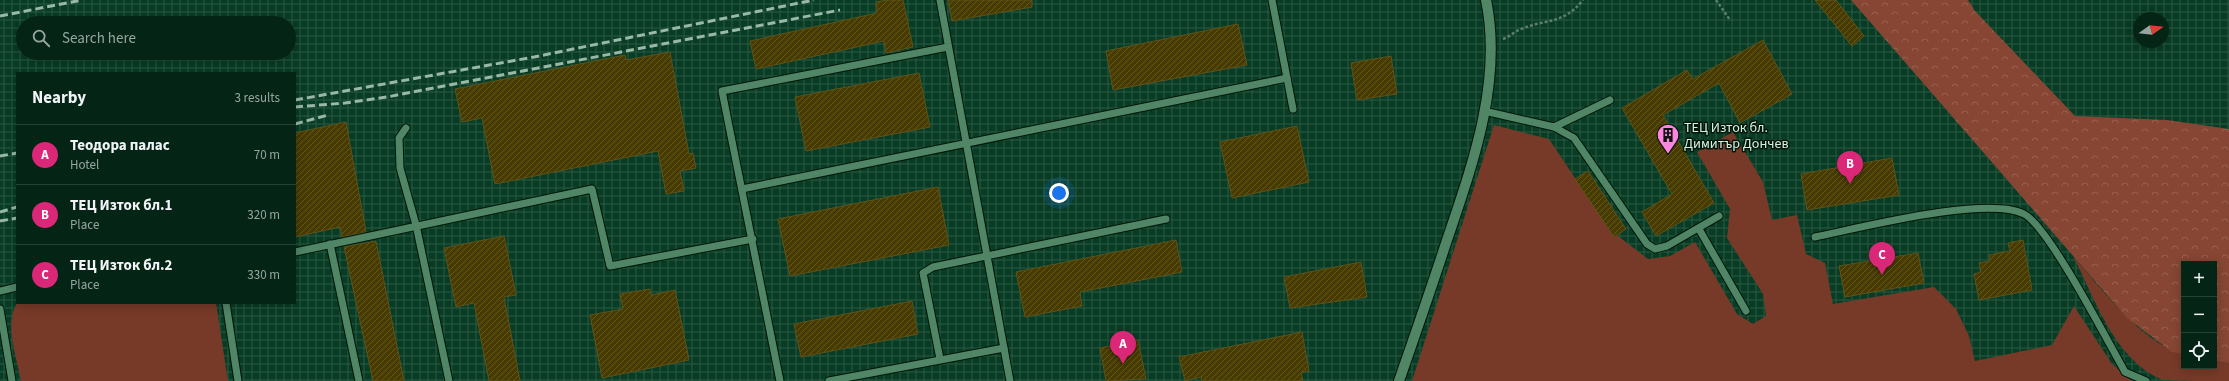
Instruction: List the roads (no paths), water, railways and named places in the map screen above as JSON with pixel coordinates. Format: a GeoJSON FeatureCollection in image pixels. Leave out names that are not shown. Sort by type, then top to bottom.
{"type":"FeatureCollection","features":[{"type":"Feature","properties":{"kind":"street"},"geometry":{"type":"LineString","coordinates":[[1399,381],[1459,206],[1478,142],[1490,80],[1491,42],[1486,0]]}},
{"type":"Feature","properties":{"kind":"lane"},"geometry":{"type":"LineString","coordinates":[[940,0],[1010,381]]}},
{"type":"Feature","properties":{"kind":"lane"},"geometry":{"type":"LineString","coordinates":[[1272,0],[1293,109]]}},
{"type":"Feature","properties":{"kind":"lane"},"geometry":{"type":"LineString","coordinates":[[780,381],[753,239],[722,91],[948,47]]}},
{"type":"Feature","properties":{"kind":"lane"},"geometry":{"type":"LineString","coordinates":[[742,189],[1287,78]]}},
{"type":"Feature","properties":{"kind":"lane"},"geometry":{"type":"LineString","coordinates":[[1554,127],[1610,100]]}},
{"type":"Feature","properties":{"kind":"lane"},"geometry":{"type":"LineString","coordinates":[[1484,111],[1554,127],[1574,138],[1647,244],[1654,249],[1667,246],[1719,216]]}},
{"type":"Feature","properties":{"kind":"lane"},"geometry":{"type":"LineString","coordinates":[[406,128],[399,138],[400,168],[416,226],[449,381]]}},
{"type":"Feature","properties":{"kind":"lane"},"geometry":{"type":"LineString","coordinates":[[296,252],[592,189],[610,266],[753,239]]}},
{"type":"Feature","properties":{"kind":"lane"},"geometry":{"type":"LineString","coordinates":[[1815,237],[1966,208],[2000,208],[2025,214],[2046,235],[2125,372],[2146,381]]}},
{"type":"Feature","properties":{"kind":"lane"},"geometry":{"type":"LineString","coordinates":[[940,359],[923,273],[933,267],[1166,219]]}},
{"type":"Feature","properties":{"kind":"lane"},"geometry":{"type":"LineString","coordinates":[[1699,228],[1746,311]]}},
{"type":"Feature","properties":{"kind":"lane"},"geometry":{"type":"LineString","coordinates":[[330,244],[359,381]]}},
{"type":"Feature","properties":{"kind":"lane"},"geometry":{"type":"LineString","coordinates":[[0,291],[16,287]]}},
{"type":"Feature","properties":{"kind":"lane"},"geometry":{"type":"LineString","coordinates":[[226,304],[238,381]]}},
{"type":"Feature","properties":{"kind":"lane"},"geometry":{"type":"LineString","coordinates":[[0,309],[12,381]]}},
{"type":"Feature","properties":{"kind":"lane"},"geometry":{"type":"LineString","coordinates":[[829,381],[1004,348]]}},
{"type":"Feature","properties":{"kind":"railway"},"geometry":{"type":"LineString","coordinates":[[0,16],[82,0]]}},
{"type":"Feature","properties":{"kind":"railway"},"geometry":{"type":"LineString","coordinates":[[296,100],[534,57],[814,0]]}},
{"type":"Feature","properties":{"kind":"railway"},"geometry":{"type":"LineString","coordinates":[[296,107],[345,103],[387,97],[840,10]]}},
{"type":"Feature","properties":{"kind":"railway"},"geometry":{"type":"LineString","coordinates":[[296,124],[328,115]]}},
{"type":"Feature","properties":{"kind":"railway"},"geometry":{"type":"LineString","coordinates":[[0,156],[16,153]]}},
{"type":"Feature","properties":{"kind":"railway"},"geometry":{"type":"LineString","coordinates":[[0,212],[16,207]]}},
{"type":"Feature","properties":{"kind":"railway"},"geometry":{"type":"LineString","coordinates":[[0,221],[16,218]]}},
{"type":"Feature","properties":{"kind":"place","name":"ТЕЦ Изток бл. Димитър Дончев"},"geometry":{"type":"Point","coordinates":[1668,154]}},
{"type":"Feature","properties":{"kind":"place","name":"ТЕЦ Изток бл.1"},"geometry":{"type":"Point","coordinates":[1850,184]}},
{"type":"Feature","properties":{"kind":"place","name":"ТЕЦ Изток бл.2"},"geometry":{"type":"Point","coordinates":[1882,275]}},
{"type":"Feature","properties":{"kind":"place","name":"Теодора палас"},"geometry":{"type":"Point","coordinates":[1123,364]}}]}
